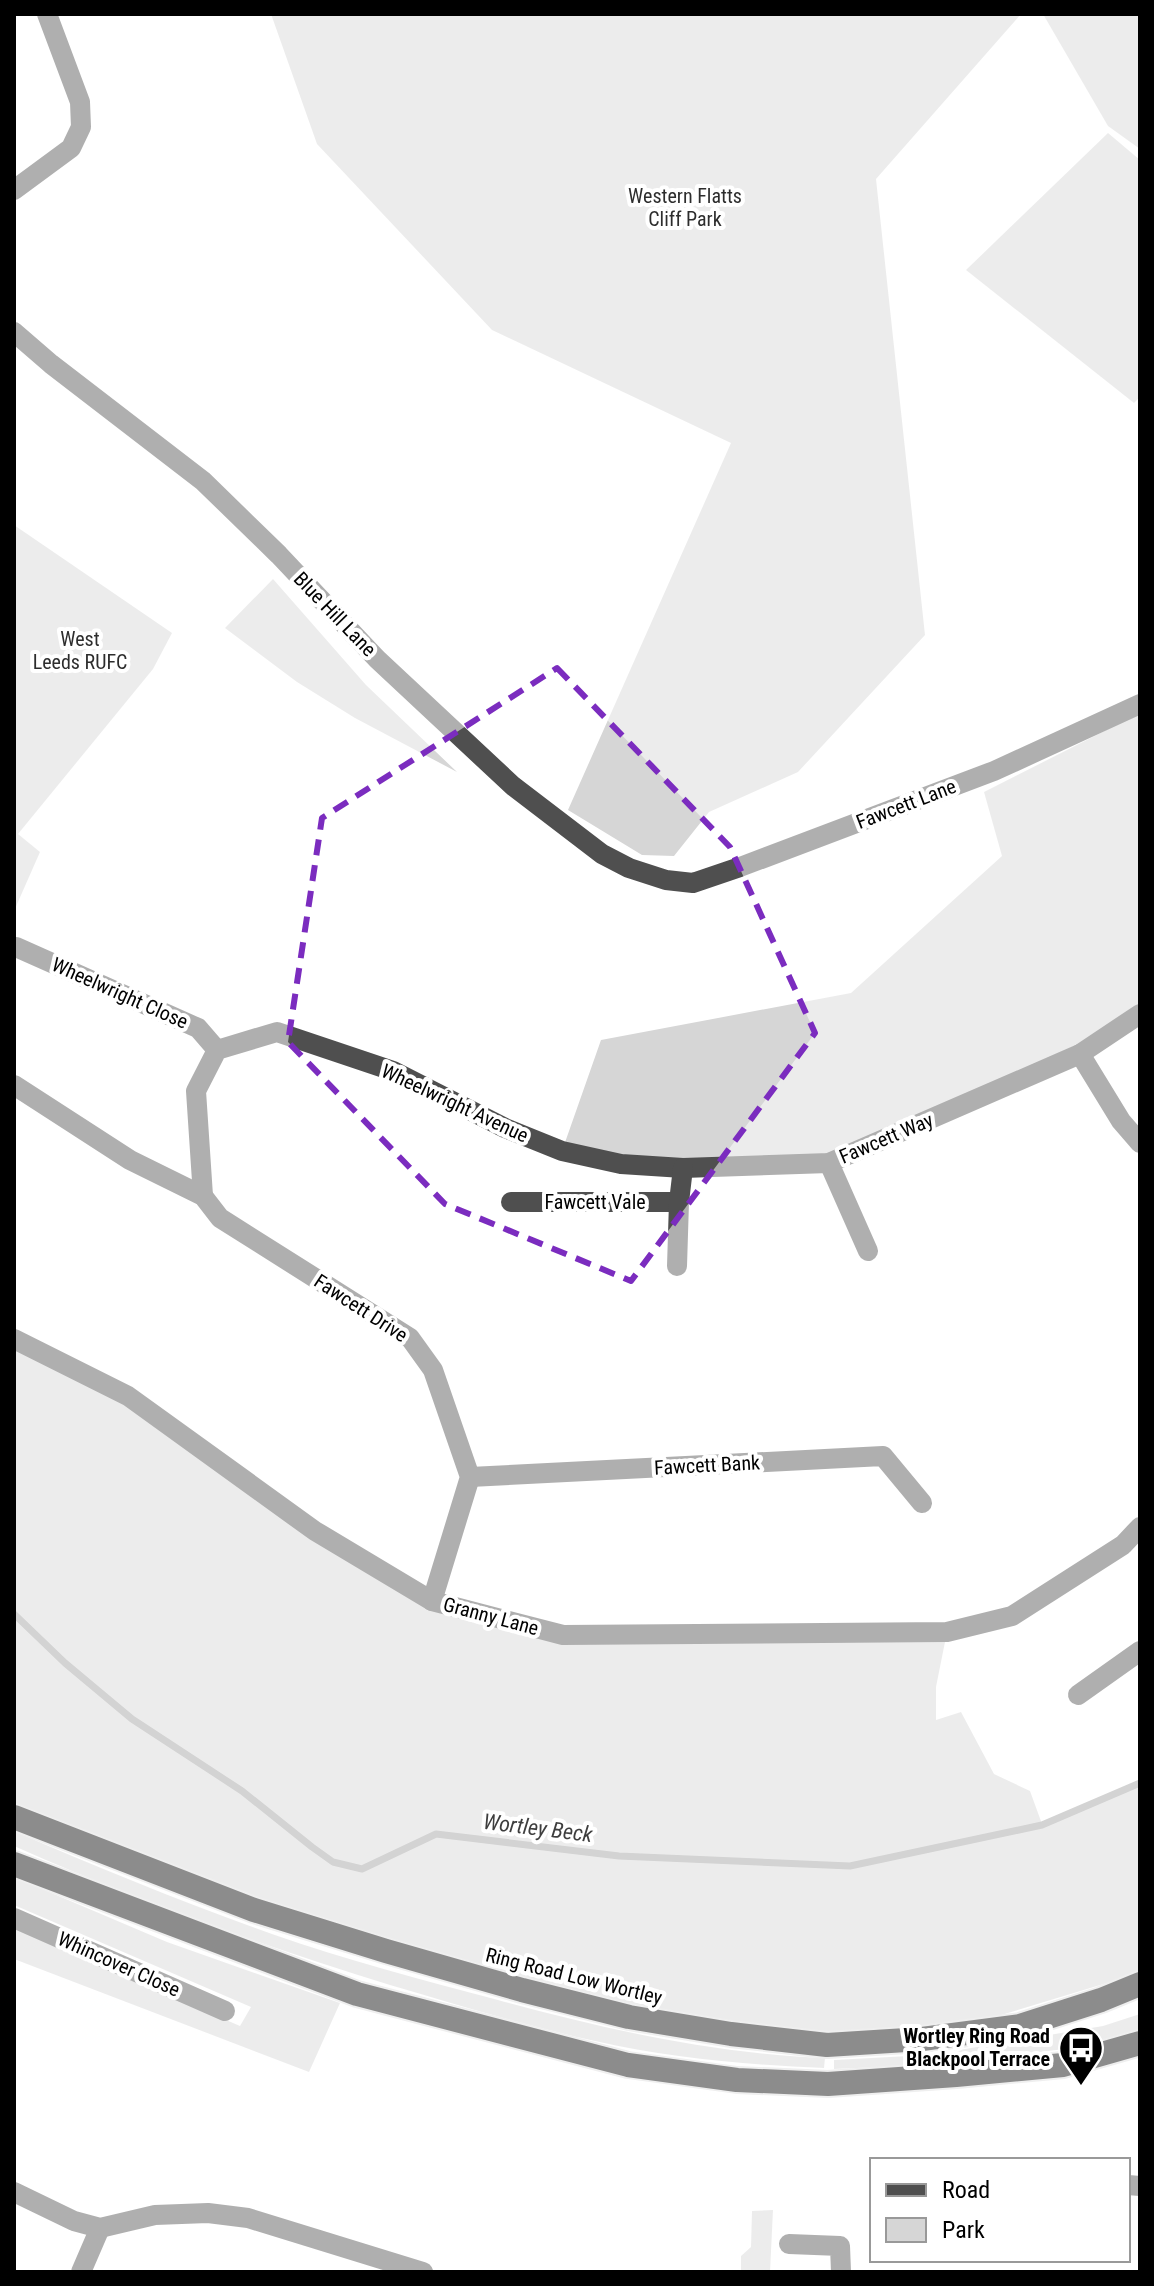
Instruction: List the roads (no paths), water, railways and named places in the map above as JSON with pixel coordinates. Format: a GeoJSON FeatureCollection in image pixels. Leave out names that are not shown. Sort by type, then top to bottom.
{"type":"FeatureCollection","features":[{"type":"Feature","properties":{"kind":"highway","name":"Ring Road Low Wortley"},"geometry":{"type":"LineString","coordinates":[[14,1817],[254,1910],[386,1951],[629,2017],[731,2034],[827,2045],[922,2039],[1020,2026],[1140,1984]]}},
{"type":"Feature","properties":{"kind":"highway"},"geometry":{"type":"LineString","coordinates":[[14,1864],[357,1994],[628,2065],[737,2080],[828,2084],[1063,2065],[1140,2043]]}},
{"type":"Feature","properties":{"kind":"street"},"geometry":{"type":"LineString","coordinates":[[14,190],[71,148],[81,127],[80,102],[47,14]]}},
{"type":"Feature","properties":{"kind":"street","name":"Blue Hill Lane"},"geometry":{"type":"LineString","coordinates":[[14,332],[203,481],[279,555],[377,659],[513,786],[602,854],[629,868],[666,880]]}},
{"type":"Feature","properties":{"kind":"street","name":"Fawcett Lane"},"geometry":{"type":"LineString","coordinates":[[666,880],[693,883],[740,867],[994,771],[1140,704]]}},
{"type":"Feature","properties":{"kind":"street","name":"Wheelwright Close"},"geometry":{"type":"LineString","coordinates":[[16,947],[198,1028],[217,1050]]}},
{"type":"Feature","properties":{"kind":"street","name":"Fawcett Way"},"geometry":{"type":"LineString","coordinates":[[562,1151],[621,1164],[683,1168],[829,1163],[1080,1054],[1140,1014]]}},
{"type":"Feature","properties":{"kind":"street","name":"Wheelwright Avenue"},"geometry":{"type":"LineString","coordinates":[[217,1050],[277,1032],[393,1071],[505,1128],[562,1151]]}},
{"type":"Feature","properties":{"kind":"street"},"geometry":{"type":"LineString","coordinates":[[203,1196],[196,1091],[217,1050]]}},
{"type":"Feature","properties":{"kind":"street"},"geometry":{"type":"LineString","coordinates":[[1080,1054],[1121,1121],[1140,1143]]}},
{"type":"Feature","properties":{"kind":"street"},"geometry":{"type":"LineString","coordinates":[[14,1085],[130,1160],[203,1196]]}},
{"type":"Feature","properties":{"kind":"street"},"geometry":{"type":"LineString","coordinates":[[829,1163],[868,1251]]}},
{"type":"Feature","properties":{"kind":"street"},"geometry":{"type":"LineString","coordinates":[[677,1266],[683,1168]]}},
{"type":"Feature","properties":{"kind":"street","name":"Fawcett Drive"},"geometry":{"type":"LineString","coordinates":[[203,1196],[220,1218],[410,1338],[433,1370],[470,1477]]}},
{"type":"Feature","properties":{"kind":"street","name":"Fawcett Vale"},"geometry":{"type":"LineString","coordinates":[[511,1202],[679,1202]]}},
{"type":"Feature","properties":{"kind":"street","name":"Granny Lane"},"geometry":{"type":"LineString","coordinates":[[14,1339],[128,1396],[315,1531],[432,1601],[563,1635],[947,1632],[1012,1616],[1123,1545],[1140,1527]]}},
{"type":"Feature","properties":{"kind":"street","name":"Fawcett Bank"},"geometry":{"type":"LineString","coordinates":[[470,1477],[883,1456],[922,1503]]}},
{"type":"Feature","properties":{"kind":"street"},"geometry":{"type":"LineString","coordinates":[[432,1601],[470,1477]]}},
{"type":"Feature","properties":{"kind":"street"},"geometry":{"type":"LineString","coordinates":[[1078,1695],[1140,1651]]}},
{"type":"Feature","properties":{"kind":"street","name":"Whincover Close"},"geometry":{"type":"LineString","coordinates":[[14,1918],[225,2011]]}},
{"type":"Feature","properties":{"kind":"street"},"geometry":{"type":"LineString","coordinates":[[14,2192],[74,2221],[100,2228],[155,2215],[248,2218],[383,2267],[423,2272]]}},
{"type":"Feature","properties":{"kind":"street"},"geometry":{"type":"LineString","coordinates":[[81,2272],[100,2228]]}},
{"type":"Feature","properties":{"kind":"street"},"geometry":{"type":"LineString","coordinates":[[789,2244],[840,2246],[841,2272]]}},
{"type":"Feature","properties":{"kind":"waterway","name":"Wortley Beck"},"geometry":{"type":"LineString","coordinates":[[14,1614],[65,1663],[132,1719],[242,1791],[333,1862],[362,1869],[436,1834],[619,1856],[850,1866],[1042,1825],[1140,1783]]}},
{"type":"Feature","properties":{"kind":"place","name":"Wortley Ring Road Blackpool Terrace"},"geometry":{"type":"Point","coordinates":[1081,2087]}},
{"type":"Feature","properties":{"kind":"park label","name":"Western Flatts Cliff Park"},"geometry":{"type":"Point","coordinates":[685,208]}},
{"type":"Feature","properties":{"kind":"park label","name":"West Leeds RUFC"},"geometry":{"type":"Point","coordinates":[80,650]}}]}
